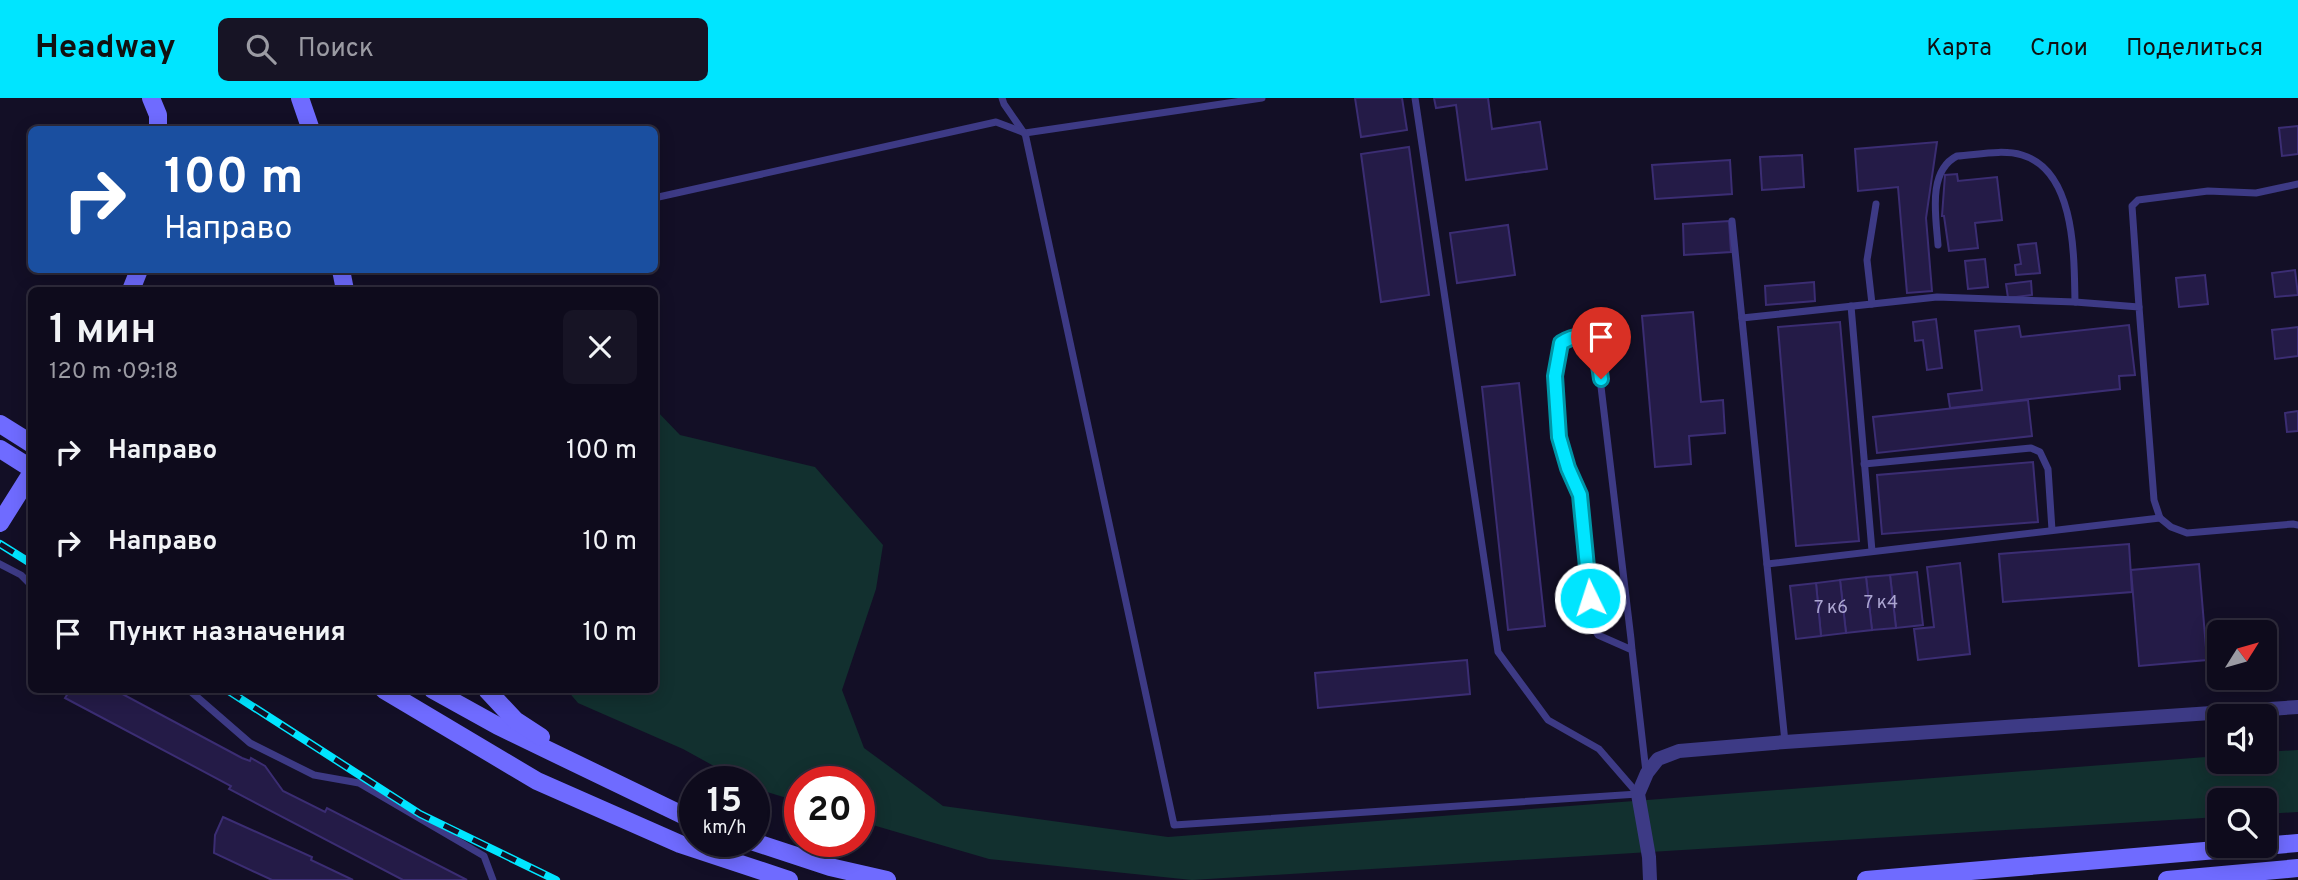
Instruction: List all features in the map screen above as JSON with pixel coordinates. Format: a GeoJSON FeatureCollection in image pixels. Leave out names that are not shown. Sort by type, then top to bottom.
{"type":"FeatureCollection","features":[{"type":"Feature","properties":{"kind":"main road"},"geometry":{"type":"LineString","coordinates":[[151,98],[158,115],[159,126]]}},
{"type":"Feature","properties":{"kind":"main road"},"geometry":{"type":"LineString","coordinates":[[300,98],[310,126]]}},
{"type":"Feature","properties":{"kind":"main road"},"geometry":{"type":"LineString","coordinates":[[0,424],[28,442]]}},
{"type":"Feature","properties":{"kind":"main road"},"geometry":{"type":"LineString","coordinates":[[0,449],[28,467]]}},
{"type":"Feature","properties":{"kind":"main road"},"geometry":{"type":"LineString","coordinates":[[0,523],[28,477]]}},
{"type":"Feature","properties":{"kind":"main road"},"geometry":{"type":"LineString","coordinates":[[389,693],[537,781],[680,844],[789,880]]}},
{"type":"Feature","properties":{"kind":"main road"},"geometry":{"type":"LineString","coordinates":[[438,693],[498,726],[679,813]]}},
{"type":"Feature","properties":{"kind":"main road"},"geometry":{"type":"LineString","coordinates":[[490,693],[515,720],[596,774]]}},
{"type":"Feature","properties":{"kind":"main road"},"geometry":{"type":"LineString","coordinates":[[1866,880],[2298,843]]}},
{"type":"Feature","properties":{"kind":"main road"},"geometry":{"type":"LineString","coordinates":[[770,847],[830,867],[887,880]]}},
{"type":"Feature","properties":{"kind":"main road"},"geometry":{"type":"LineString","coordinates":[[2167,880],[2298,868]]}},
{"type":"Feature","properties":{"kind":"street"},"geometry":{"type":"LineString","coordinates":[[1650,880],[1638,794],[1647,772],[1658,759],[1679,751],[1785,741],[2298,707]]}},
{"type":"Feature","properties":{"kind":"lane"},"geometry":{"type":"LineString","coordinates":[[1002,98],[1025,133],[1174,825],[1638,794]]}},
{"type":"Feature","properties":{"kind":"lane"},"geometry":{"type":"LineString","coordinates":[[658,197],[996,122],[1025,133],[1262,98]]}},
{"type":"Feature","properties":{"kind":"lane"},"geometry":{"type":"LineString","coordinates":[[1415,98],[1498,652],[1548,720],[1599,748],[1638,794]]}},
{"type":"Feature","properties":{"kind":"lane"},"geometry":{"type":"LineString","coordinates":[[1938,245],[1938,178],[1947,161],[1957,156],[2021,154],[2045,167],[2062,198],[2073,236],[2075,302]]}},
{"type":"Feature","properties":{"kind":"lane"},"geometry":{"type":"LineString","coordinates":[[2298,184],[2256,192],[2207,191],[2138,200],[2132,206],[2154,500],[2160,518],[2171,527],[2186,533],[2242,527],[2298,526]]}},
{"type":"Feature","properties":{"kind":"lane"},"geometry":{"type":"LineString","coordinates":[[1872,304],[1867,260],[1875,204]]}},
{"type":"Feature","properties":{"kind":"lane"},"geometry":{"type":"LineString","coordinates":[[1732,221],[1785,741]]}},
{"type":"Feature","properties":{"kind":"lane"},"geometry":{"type":"LineString","coordinates":[[1742,318],[1937,297],[2139,307]]}},
{"type":"Feature","properties":{"kind":"lane"},"geometry":{"type":"LineString","coordinates":[[1851,306],[1872,551]]}},
{"type":"Feature","properties":{"kind":"lane"},"geometry":{"type":"LineString","coordinates":[[1632,650],[1598,635],[1591,623],[1580,495],[1559,437],[1555,376],[1561,343],[1570,337],[1582,337],[1593,344],[1597,353],[1647,772]]}},
{"type":"Feature","properties":{"kind":"lane"},"geometry":{"type":"LineString","coordinates":[[1864,464],[2031,448],[2040,452],[2048,469],[2052,530]]}},
{"type":"Feature","properties":{"kind":"lane"},"geometry":{"type":"LineString","coordinates":[[1767,564],[2160,518]]}},
{"type":"Feature","properties":{"kind":"lane"},"geometry":{"type":"LineString","coordinates":[[0,564],[21,575],[28,582]]}},
{"type":"Feature","properties":{"kind":"lane"},"geometry":{"type":"LineString","coordinates":[[192,693],[250,743],[314,775],[359,783],[484,856],[493,880]]}},
{"type":"Feature","properties":{"kind":"green space"},"geometry":{"type":"Polygon","coordinates":[[[658,412],[680,435],[815,467],[883,545],[876,589],[842,690],[864,748],[943,806],[1168,837],[2207,757],[2207,774],[2277,774],[2277,751],[2298,750],[2298,812],[2277,813],[2277,788],[2207,788],[2207,818],[1192,880],[989,859],[875,826],[875,766],[784,766],[784,797],[770,793],[770,766],[714,766],[683,749],[578,703],[570,693],[658,693],[658,412]]]}},
{"type":"Feature","properties":{"kind":"building"},"geometry":{"type":"Polygon","coordinates":[[[1355,98],[1402,98],[1407,130],[1361,137],[1355,98]]]}},
{"type":"Feature","properties":{"kind":"building"},"geometry":{"type":"Polygon","coordinates":[[[1434,98],[1488,98],[1492,129],[1540,122],[1547,169],[1466,180],[1456,105],[1436,108],[1434,98]]]}},
{"type":"Feature","properties":{"kind":"building"},"geometry":{"type":"Polygon","coordinates":[[[2298,126],[2298,154],[2282,156],[2279,128],[2298,126]]]}},
{"type":"Feature","properties":{"kind":"building"},"geometry":{"type":"Polygon","coordinates":[[[1937,142],[1926,218],[1932,291],[1907,293],[1898,187],[1858,191],[1855,149],[1937,142]]]}},
{"type":"Feature","properties":{"kind":"building"},"geometry":{"type":"Polygon","coordinates":[[[1409,147],[1429,295],[1381,302],[1361,154],[1409,147]]]}},
{"type":"Feature","properties":{"kind":"building"},"geometry":{"type":"Polygon","coordinates":[[[1802,155],[1804,187],[1762,190],[1760,157],[1802,155]]]}},
{"type":"Feature","properties":{"kind":"building"},"geometry":{"type":"Polygon","coordinates":[[[1730,160],[1732,194],[1655,199],[1652,165],[1730,160]]]}},
{"type":"Feature","properties":{"kind":"building"},"geometry":{"type":"Polygon","coordinates":[[[1957,174],[1958,181],[1997,177],[2002,220],[1975,223],[1978,248],[1949,251],[1942,216],[1945,175],[1957,174]]]}},
{"type":"Feature","properties":{"kind":"building"},"geometry":{"type":"Polygon","coordinates":[[[1729,221],[1731,252],[1684,255],[1683,224],[1729,221]]]}},
{"type":"Feature","properties":{"kind":"building"},"geometry":{"type":"Polygon","coordinates":[[[1508,225],[1515,275],[1457,283],[1450,233],[1508,225]]]}},
{"type":"Feature","properties":{"kind":"building"},"geometry":{"type":"Polygon","coordinates":[[[2036,243],[2040,273],[2016,275],[2015,265],[2021,264],[2018,245],[2036,243]]]}},
{"type":"Feature","properties":{"kind":"building"},"geometry":{"type":"Polygon","coordinates":[[[1985,259],[1988,287],[1968,289],[1965,261],[1985,259]]]}},
{"type":"Feature","properties":{"kind":"building"},"geometry":{"type":"Polygon","coordinates":[[[2295,270],[2298,295],[2275,297],[2272,273],[2295,270]]]}},
{"type":"Feature","properties":{"kind":"building"},"geometry":{"type":"Polygon","coordinates":[[[2205,275],[2208,304],[2179,307],[2176,278],[2205,275]]]}},
{"type":"Feature","properties":{"kind":"building"},"geometry":{"type":"Polygon","coordinates":[[[2031,281],[2032,295],[2008,298],[2006,284],[2031,281]]]}},
{"type":"Feature","properties":{"kind":"building"},"geometry":{"type":"Polygon","coordinates":[[[1814,282],[1815,301],[1766,305],[1765,286],[1814,282]]]}},
{"type":"Feature","properties":{"kind":"building"},"geometry":{"type":"Polygon","coordinates":[[[1693,312],[1701,402],[1723,400],[1725,433],[1689,436],[1691,464],[1655,467],[1642,316],[1693,312]]]}},
{"type":"Feature","properties":{"kind":"building"},"geometry":{"type":"Polygon","coordinates":[[[1936,319],[1942,368],[1927,370],[1923,340],[1915,341],[1913,322],[1936,319]]]}},
{"type":"Feature","properties":{"kind":"building"},"geometry":{"type":"Polygon","coordinates":[[[1840,322],[1859,541],[1796,546],[1778,327],[1840,322]]]}},
{"type":"Feature","properties":{"kind":"building"},"geometry":{"type":"Polygon","coordinates":[[[2129,325],[2135,375],[2119,376],[2120,389],[1950,408],[1948,394],[1982,390],[1975,331],[2019,326],[2021,337],[2129,325]]]}},
{"type":"Feature","properties":{"kind":"building"},"geometry":{"type":"Polygon","coordinates":[[[2298,327],[2298,356],[2275,359],[2272,330],[2298,327]]]}},
{"type":"Feature","properties":{"kind":"building"},"geometry":{"type":"Polygon","coordinates":[[[1519,383],[1545,626],[1508,630],[1482,387],[1519,383]]]}},
{"type":"Feature","properties":{"kind":"building"},"geometry":{"type":"Polygon","coordinates":[[[2028,400],[2032,436],[1877,453],[1873,417],[2028,400]]]}},
{"type":"Feature","properties":{"kind":"building"},"geometry":{"type":"Polygon","coordinates":[[[2298,411],[2298,431],[2287,432],[2285,413],[2298,411]]]}},
{"type":"Feature","properties":{"kind":"building"},"geometry":{"type":"Polygon","coordinates":[[[2033,462],[2038,522],[1882,534],[1877,475],[2033,462]]]}},
{"type":"Feature","properties":{"kind":"building"},"geometry":{"type":"Polygon","coordinates":[[[2129,544],[2132,592],[2003,602],[1999,554],[2129,544]]]}},
{"type":"Feature","properties":{"kind":"building"},"geometry":{"type":"Polygon","coordinates":[[[1960,563],[1970,654],[1918,660],[1914,629],[1934,627],[1927,567],[1960,563]]]}},
{"type":"Feature","properties":{"kind":"building"},"geometry":{"type":"Polygon","coordinates":[[[2199,564],[2207,660],[2139,666],[2131,570],[2199,564]]]}},
{"type":"Feature","properties":{"kind":"building"},"geometry":{"type":"Polygon","coordinates":[[[1917,572],[1923,625],[1896,628],[1890,575],[1917,572]]]}},
{"type":"Feature","properties":{"kind":"building"},"geometry":{"type":"Polygon","coordinates":[[[1890,575],[1896,628],[1872,630],[1866,577],[1890,575]]]}},
{"type":"Feature","properties":{"kind":"building"},"geometry":{"type":"Polygon","coordinates":[[[1866,577],[1872,630],[1846,633],[1840,580],[1866,577]]]}},
{"type":"Feature","properties":{"kind":"building"},"geometry":{"type":"Polygon","coordinates":[[[1840,580],[1846,633],[1821,636],[1816,583],[1840,580]]]}},
{"type":"Feature","properties":{"kind":"building"},"geometry":{"type":"Polygon","coordinates":[[[1816,583],[1821,636],[1796,639],[1790,586],[1816,583]]]}},
{"type":"Feature","properties":{"kind":"building"},"geometry":{"type":"Polygon","coordinates":[[[1467,660],[1470,694],[1318,708],[1315,673],[1467,660]]]}},
{"type":"Feature","properties":{"kind":"building"},"geometry":{"type":"Polygon","coordinates":[[[68,693],[121,693],[242,758],[250,761],[251,758],[265,766],[283,791],[325,812],[327,808],[467,880],[403,880],[229,789],[231,786],[65,698],[68,693]]]}},
{"type":"Feature","properties":{"kind":"building"},"geometry":{"type":"Polygon","coordinates":[[[223,817],[312,857],[311,860],[353,880],[272,880],[214,853],[215,835],[223,817]]]}},
{"type":"Feature","properties":{"kind":"railway"},"geometry":{"type":"LineString","coordinates":[[0,544],[28,562]]}},
{"type":"Feature","properties":{"kind":"railway"},"geometry":{"type":"LineString","coordinates":[[232,693],[420,814],[556,880]]}},
{"type":"Feature","properties":{"kind":"route"},"geometry":{"type":"LineString","coordinates":[[1590,598],[1580,495],[1559,437],[1555,376],[1557,353],[1561,343],[1570,337],[1582,337],[1593,344],[1601,379]]}}]}
